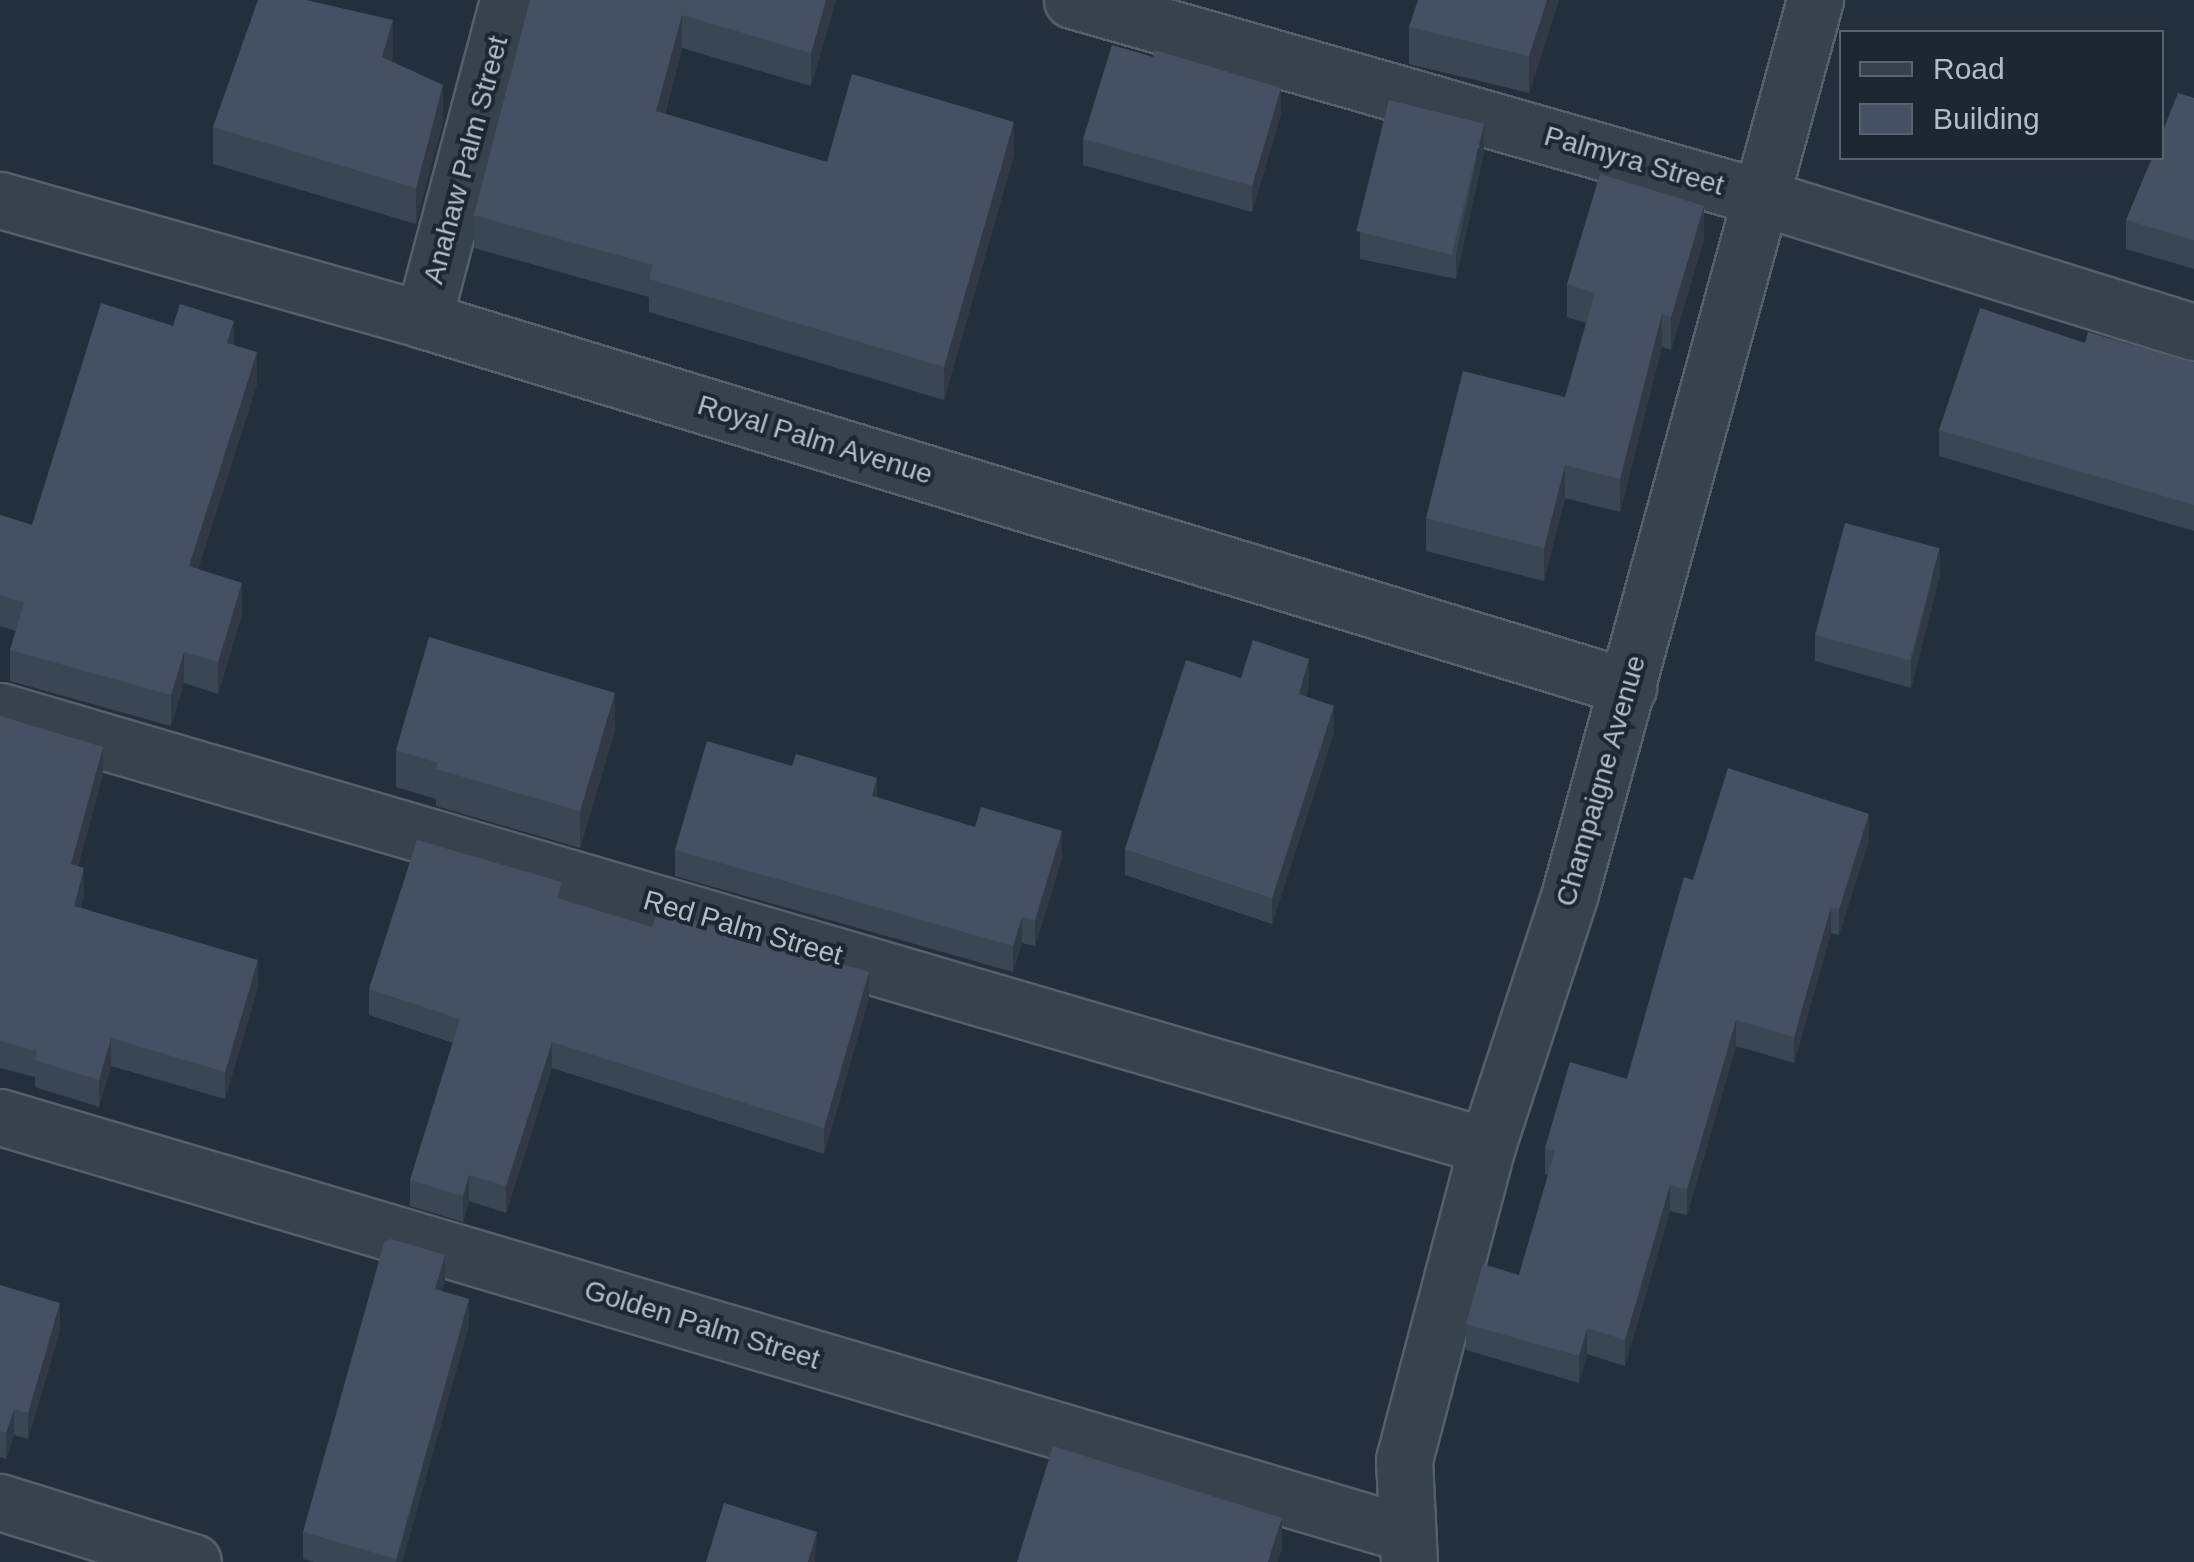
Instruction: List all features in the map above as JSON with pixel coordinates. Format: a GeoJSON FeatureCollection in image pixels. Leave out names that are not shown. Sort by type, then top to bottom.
{"type":"FeatureCollection","features":[{"type":"Feature","properties":{"kind":"street","name":"Anahaw Palm Street"},"geometry":{"type":"LineString","coordinates":[[423,320],[508,0]]}},
{"type":"Feature","properties":{"kind":"street","name":"Palmyra Street"},"geometry":{"type":"LineString","coordinates":[[1072,0],[1763,198],[2194,332]]}},
{"type":"Feature","properties":{"kind":"street","name":"Champaigne Avenue"},"geometry":{"type":"LineString","coordinates":[[1406,1548],[1404,1460],[1487,1146],[1570,893],[1628,688],[1815,0]]}},
{"type":"Feature","properties":{"kind":"street","name":"Royal Palm Avenue"},"geometry":{"type":"LineString","coordinates":[[0,200],[423,320],[1628,688]]}},
{"type":"Feature","properties":{"kind":"street","name":"Red Palm Street"},"geometry":{"type":"LineString","coordinates":[[0,711],[1487,1146]]}},
{"type":"Feature","properties":{"kind":"street","name":"Golden Palm Street"},"geometry":{"type":"LineString","coordinates":[[0,1117],[1406,1548]]}},
{"type":"Feature","properties":{"kind":"street"},"geometry":{"type":"LineString","coordinates":[[0,1502],[193,1562]]}},
{"type":"Feature","properties":{"kind":"building"},"geometry":{"type":"Polygon","coordinates":[[[258,0],[306,0],[393,20],[382,57],[443,85],[416,188],[213,127],[258,0]]]}},
{"type":"Feature","properties":{"kind":"building"},"geometry":{"type":"Polygon","coordinates":[[[530,0],[826,0],[811,53],[682,15],[656,111],[827,162],[852,74],[1014,122],[944,367],[649,279],[653,265],[474,215],[530,0]]]}},
{"type":"Feature","properties":{"kind":"building"},"geometry":{"type":"Polygon","coordinates":[[[1418,0],[1547,0],[1529,56],[1409,27],[1418,0]]]}},
{"type":"Feature","properties":{"kind":"building"},"geometry":{"type":"Polygon","coordinates":[[[1112,45],[1153,57],[1155,50],[1281,88],[1252,186],[1083,139],[1112,45]]]}},
{"type":"Feature","properties":{"kind":"building"},"geometry":{"type":"Polygon","coordinates":[[[2178,93],[2194,98],[2194,240],[2126,220],[2151,160],[2164,160],[2164,128],[2178,93]]]}},
{"type":"Feature","properties":{"kind":"building"},"geometry":{"type":"Polygon","coordinates":[[[1389,100],[1484,124],[1451,255],[1356,231],[1389,100]]]}},
{"type":"Feature","properties":{"kind":"building"},"geometry":{"type":"Polygon","coordinates":[[[1600,174],[1704,206],[1671,317],[1662,314],[1620,479],[1565,465],[1544,548],[1426,518],[1463,371],[1565,397],[1595,293],[1567,284],[1600,174]]]}},
{"type":"Feature","properties":{"kind":"building"},"geometry":{"type":"Polygon","coordinates":[[[101,303],[173,326],[180,304],[234,321],[227,343],[257,352],[189,566],[242,583],[218,662],[184,652],[171,695],[10,650],[24,603],[0,595],[0,515],[32,525],[101,303]]]}},
{"type":"Feature","properties":{"kind":"building"},"geometry":{"type":"Polygon","coordinates":[[[1980,308],[2085,343],[2088,332],[2194,363],[2194,505],[1939,430],[1980,308]]]}},
{"type":"Feature","properties":{"kind":"building"},"geometry":{"type":"Polygon","coordinates":[[[1845,523],[1940,548],[1910,660],[1815,635],[1845,523]]]}},
{"type":"Feature","properties":{"kind":"building"},"geometry":{"type":"Polygon","coordinates":[[[429,637],[615,693],[580,811],[436,769],[438,763],[396,750],[429,637]]]}},
{"type":"Feature","properties":{"kind":"building"},"geometry":{"type":"Polygon","coordinates":[[[1253,640],[1309,659],[1299,694],[1334,706],[1272,898],[1125,849],[1186,660],[1241,678],[1253,640]]]}},
{"type":"Feature","properties":{"kind":"building"},"geometry":{"type":"Polygon","coordinates":[[[0,716],[103,747],[71,864],[84,868],[74,906],[258,960],[225,1072],[111,1038],[99,1080],[35,1060],[37,1051],[0,1041],[0,716]]]}},
{"type":"Feature","properties":{"kind":"building"},"geometry":{"type":"Polygon","coordinates":[[[707,741],[792,766],[796,754],[877,778],[872,796],[975,827],[981,807],[1062,831],[1035,920],[1022,917],[1013,946],[675,850],[707,741]]]}},
{"type":"Feature","properties":{"kind":"building"},"geometry":{"type":"Polygon","coordinates":[[[1728,768],[1869,814],[1839,909],[1831,907],[1794,1037],[1736,1020],[1687,1189],[1670,1185],[1625,1340],[1587,1328],[1579,1356],[1466,1324],[1483,1264],[1519,1275],[1555,1151],[1545,1148],[1570,1062],[1627,1079],[1684,877],[1693,880],[1728,768]]]}},
{"type":"Feature","properties":{"kind":"building"},"geometry":{"type":"Polygon","coordinates":[[[417,840],[562,882],[557,898],[652,927],[658,910],[869,972],[824,1128],[552,1042],[506,1186],[469,1175],[463,1196],[410,1180],[460,1019],[369,989],[417,840]]]}},
{"type":"Feature","properties":{"kind":"building"},"geometry":{"type":"Polygon","coordinates":[[[391,1239],[445,1255],[435,1289],[469,1299],[396,1559],[303,1532],[384,1243],[391,1239]]]}},
{"type":"Feature","properties":{"kind":"building"},"geometry":{"type":"Polygon","coordinates":[[[0,1285],[60,1303],[28,1413],[14,1409],[6,1433],[0,1431],[0,1285]]]}},
{"type":"Feature","properties":{"kind":"building"},"geometry":{"type":"Polygon","coordinates":[[[1053,1446],[1282,1518],[1268,1562],[1017,1562],[1053,1446]]]}},
{"type":"Feature","properties":{"kind":"building"},"geometry":{"type":"Polygon","coordinates":[[[724,1503],[817,1532],[808,1562],[706,1562],[724,1503]]]}}]}
